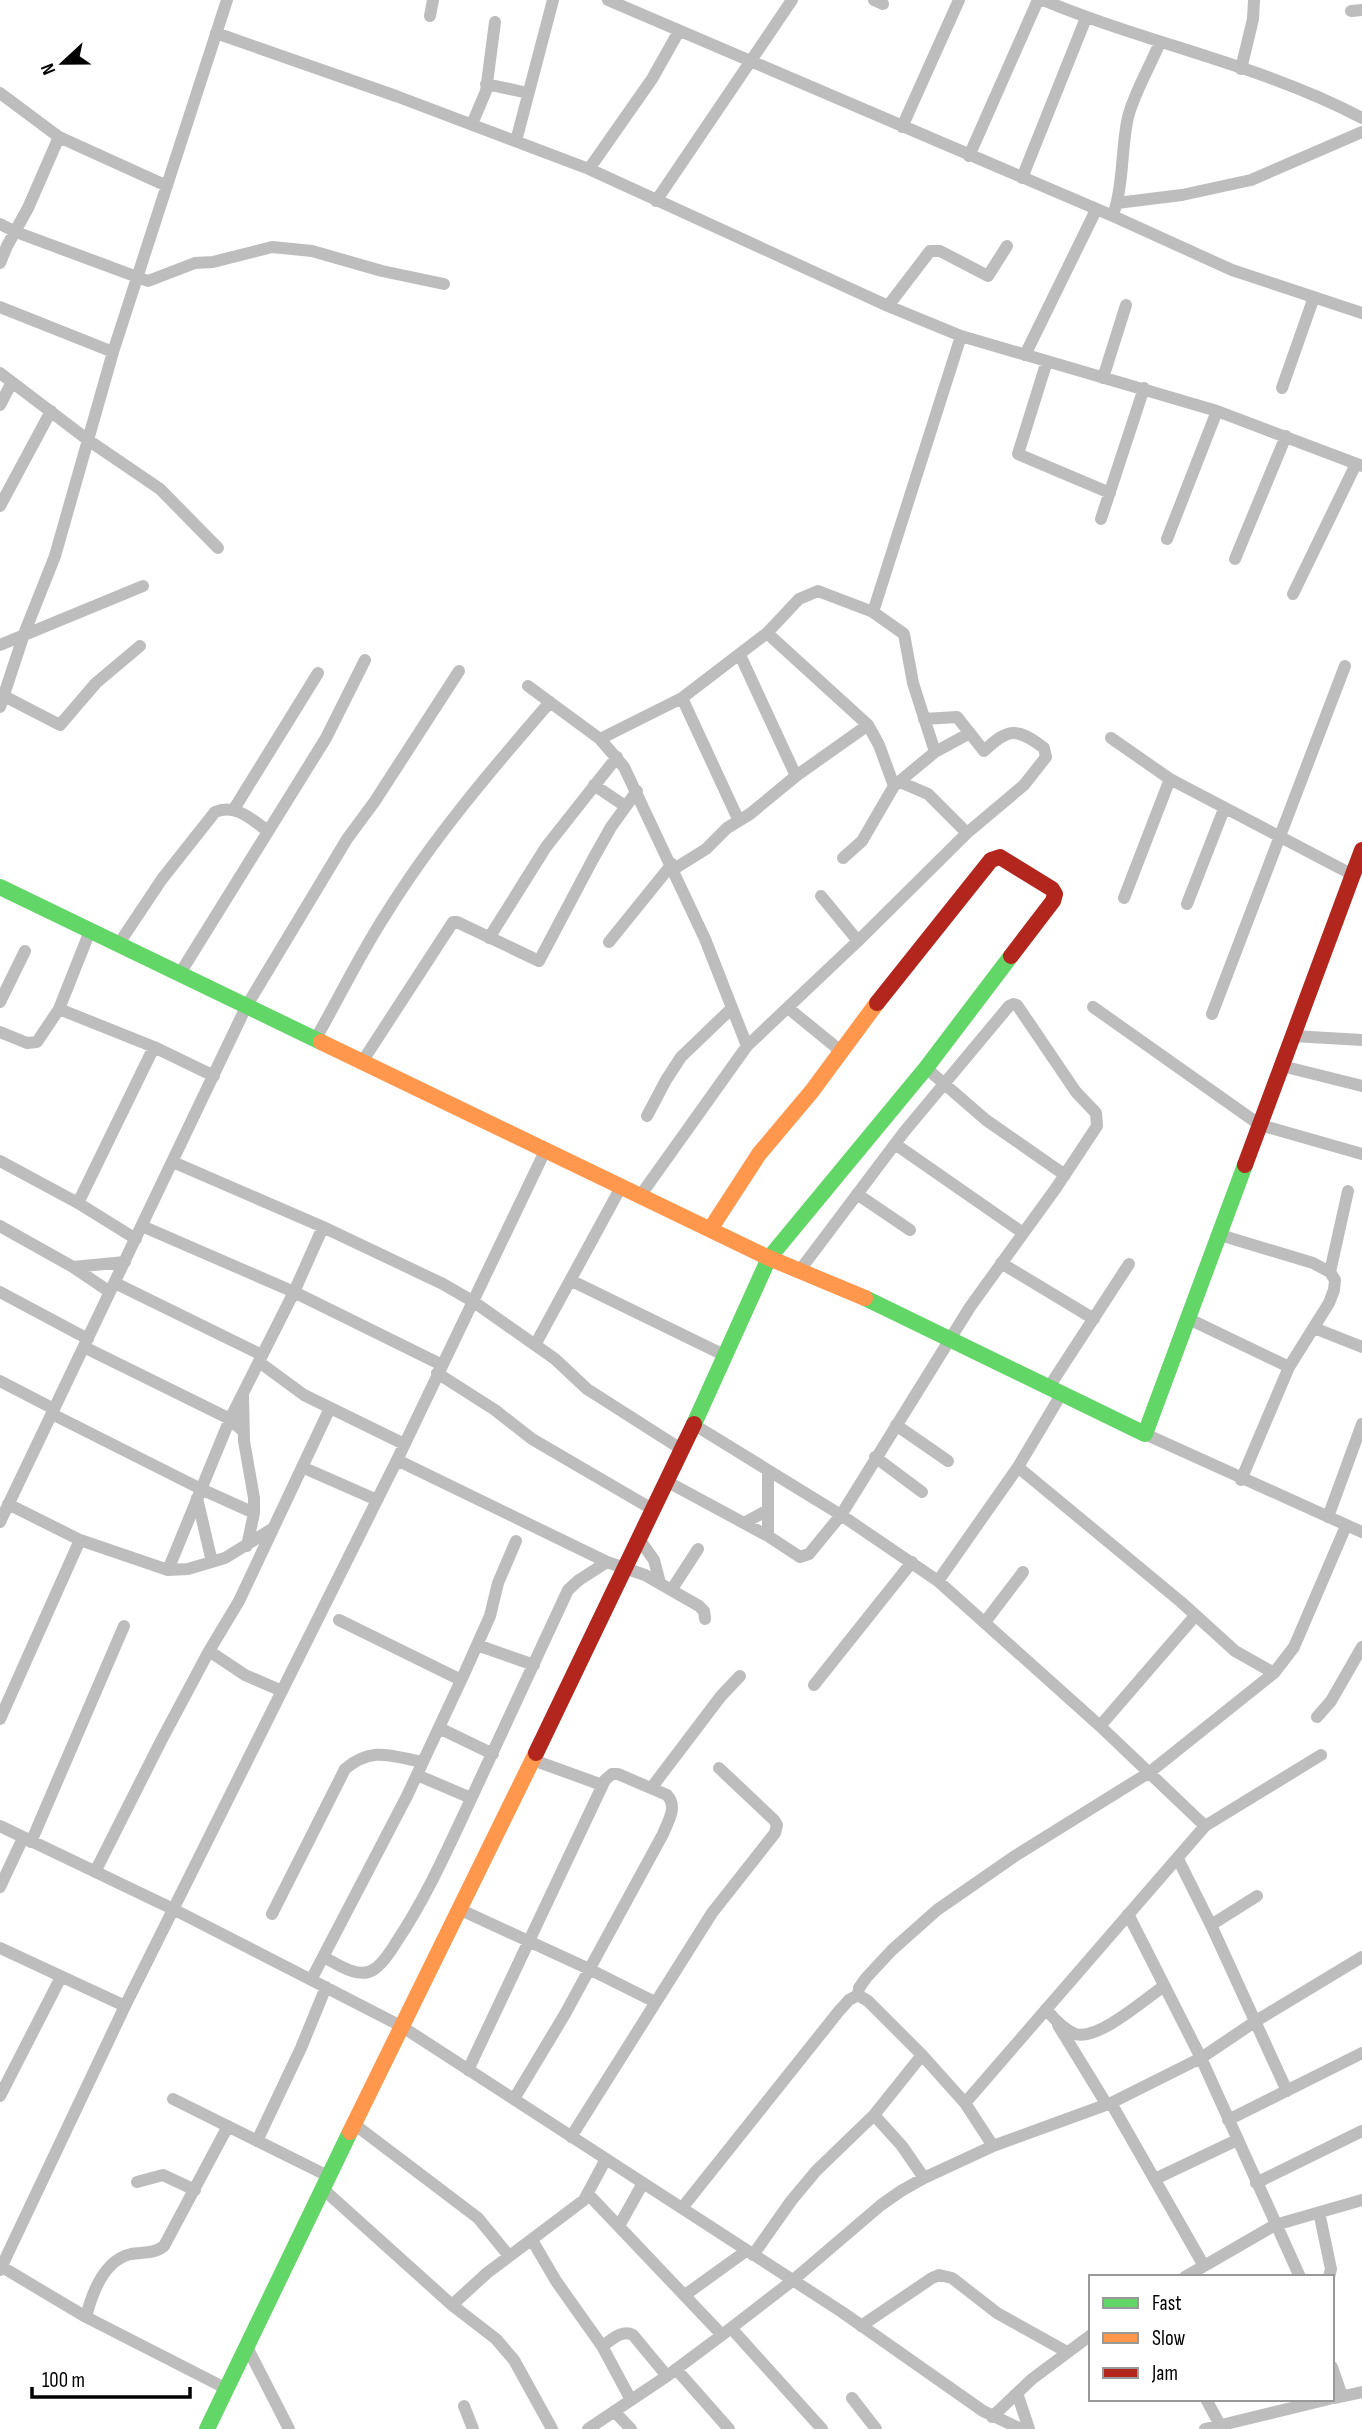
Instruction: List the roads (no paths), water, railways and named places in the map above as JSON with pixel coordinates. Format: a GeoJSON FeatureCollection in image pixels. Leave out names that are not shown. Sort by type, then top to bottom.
{"type":"FeatureCollection","features":[{"type":"Feature","properties":{"kind":"street"},"geometry":{"type":"LineString","coordinates":[[140,646],[96,683],[60,725],[2,702],[24,634],[55,556],[113,352],[227,0]]}},
{"type":"Feature","properties":{"kind":"street"},"geometry":{"type":"LineString","coordinates":[[430,16],[433,0]]}},
{"type":"Feature","properties":{"kind":"street"},"geometry":{"type":"LineString","coordinates":[[516,141],[553,0]]}},
{"type":"Feature","properties":{"kind":"street"},"geometry":{"type":"LineString","coordinates":[[608,0],[1113,216],[1232,270],[1362,313]]}},
{"type":"Feature","properties":{"kind":"street"},"geometry":{"type":"LineString","coordinates":[[656,201],[792,0]]}},
{"type":"Feature","properties":{"kind":"street"},"geometry":{"type":"LineString","coordinates":[[902,127],[959,0]]}},
{"type":"Feature","properties":{"kind":"street"},"geometry":{"type":"LineString","coordinates":[[969,156],[1041,0],[1086,18],[1300,90],[1362,118]]}},
{"type":"Feature","properties":{"kind":"street"},"geometry":{"type":"LineString","coordinates":[[1241,69],[1253,19],[1254,0]]}},
{"type":"Feature","properties":{"kind":"street"},"geometry":{"type":"LineString","coordinates":[[1022,178],[1086,18]]}},
{"type":"Feature","properties":{"kind":"street"},"geometry":{"type":"LineString","coordinates":[[472,124],[484,97],[495,22]]}},
{"type":"Feature","properties":{"kind":"street"},"geometry":{"type":"LineString","coordinates":[[589,169],[652,79],[679,31]]}},
{"type":"Feature","properties":{"kind":"street"},"geometry":{"type":"LineString","coordinates":[[216,33],[472,124],[589,169],[888,306],[961,336],[1217,411],[1359,465],[1293,594]]}},
{"type":"Feature","properties":{"kind":"street"},"geometry":{"type":"LineString","coordinates":[[1113,216],[1128,118],[1160,42]]}},
{"type":"Feature","properties":{"kind":"street"},"geometry":{"type":"LineString","coordinates":[[486,84],[528,93]]}},
{"type":"Feature","properties":{"kind":"street"},"geometry":{"type":"LineString","coordinates":[[0,93],[59,137],[167,187]]}},
{"type":"Feature","properties":{"kind":"street"},"geometry":{"type":"LineString","coordinates":[[1117,203],[1182,195],[1251,180],[1362,132]]}},
{"type":"Feature","properties":{"kind":"street"},"geometry":{"type":"LineString","coordinates":[[0,263],[59,137]]}},
{"type":"Feature","properties":{"kind":"street"},"geometry":{"type":"LineString","coordinates":[[1025,355],[1096,210]]}},
{"type":"Feature","properties":{"kind":"street"},"geometry":{"type":"LineString","coordinates":[[0,224],[137,278],[151,281],[195,263],[213,262],[272,247],[312,251],[382,271],[444,284]]}},
{"type":"Feature","properties":{"kind":"street"},"geometry":{"type":"LineString","coordinates":[[888,306],[930,251],[940,251],[989,276],[1007,246]]}},
{"type":"Feature","properties":{"kind":"street"},"geometry":{"type":"LineString","coordinates":[[1282,388],[1314,297]]}},
{"type":"Feature","properties":{"kind":"street"},"geometry":{"type":"LineString","coordinates":[[1104,378],[1126,306]]}},
{"type":"Feature","properties":{"kind":"street"},"geometry":{"type":"LineString","coordinates":[[0,307],[113,352]]}},
{"type":"Feature","properties":{"kind":"street"},"geometry":{"type":"LineString","coordinates":[[873,612],[961,336]]}},
{"type":"Feature","properties":{"kind":"street"},"geometry":{"type":"LineString","coordinates":[[1047,361],[1018,454],[1110,493]]}},
{"type":"Feature","properties":{"kind":"street"},"geometry":{"type":"LineString","coordinates":[[0,373],[88,440],[160,489],[218,548]]}},
{"type":"Feature","properties":{"kind":"street"},"geometry":{"type":"LineString","coordinates":[[0,405],[12,382]]}},
{"type":"Feature","properties":{"kind":"street"},"geometry":{"type":"LineString","coordinates":[[1101,519],[1144,388]]}},
{"type":"Feature","properties":{"kind":"street"},"geometry":{"type":"LineString","coordinates":[[0,506],[51,411]]}},
{"type":"Feature","properties":{"kind":"street"},"geometry":{"type":"LineString","coordinates":[[1167,538],[1217,411]]}},
{"type":"Feature","properties":{"kind":"street"},"geometry":{"type":"LineString","coordinates":[[1235,559],[1286,436]]}},
{"type":"Feature","properties":{"kind":"street"},"geometry":{"type":"LineString","coordinates":[[0,645],[144,586]]}},
{"type":"Feature","properties":{"kind":"street"},"geometry":{"type":"LineString","coordinates":[[600,739],[682,698],[767,633],[799,599],[811,592],[824,593],[873,612],[904,634],[910,671],[935,752]]}},
{"type":"Feature","properties":{"kind":"street"},"geometry":{"type":"LineString","coordinates":[[767,633],[868,725],[897,784],[928,794],[967,833]]}},
{"type":"Feature","properties":{"kind":"street"},"geometry":{"type":"LineString","coordinates":[[740,655],[796,776]]}},
{"type":"Feature","properties":{"kind":"street"},"geometry":{"type":"LineString","coordinates":[[179,975],[326,738],[365,660]]}},
{"type":"Feature","properties":{"kind":"street"},"geometry":{"type":"LineString","coordinates":[[1212,1014],[1345,666]]}},
{"type":"Feature","properties":{"kind":"street"},"geometry":{"type":"LineString","coordinates":[[0,1522],[246,1007],[347,839],[459,671]]}},
{"type":"Feature","properties":{"kind":"street"},"geometry":{"type":"LineString","coordinates":[[234,809],[318,673]]}},
{"type":"Feature","properties":{"kind":"street"},"geometry":{"type":"LineString","coordinates":[[528,686],[600,739],[617,757],[637,791],[673,866],[747,1046]]}},
{"type":"Feature","properties":{"kind":"street"},"geometry":{"type":"LineString","coordinates":[[682,698],[739,821]]}},
{"type":"Feature","properties":{"kind":"street"},"geometry":{"type":"LineString","coordinates":[[315,1040],[385,915],[418,866],[499,761],[550,702]]}},
{"type":"Feature","properties":{"kind":"street"},"geometry":{"type":"LineString","coordinates":[[640,1196],[747,1046],[858,942],[967,833],[1024,785],[1040,768],[1046,755],[1041,745],[1017,732],[1003,734],[984,751],[954,716],[924,719]]}},
{"type":"Feature","properties":{"kind":"street"},"geometry":{"type":"LineString","coordinates":[[609,942],[673,866],[706,849],[727,828],[868,725]]}},
{"type":"Feature","properties":{"kind":"street"},"geometry":{"type":"LineString","coordinates":[[843,858],[862,841],[897,784],[935,752],[970,733]]}},
{"type":"Feature","properties":{"kind":"street"},"geometry":{"type":"LineString","coordinates":[[1111,738],[1170,779],[1353,875]]}},
{"type":"Feature","properties":{"kind":"street"},"geometry":{"type":"LineString","coordinates":[[489,938],[546,848],[617,757]]}},
{"type":"Feature","properties":{"kind":"street"},"geometry":{"type":"LineString","coordinates":[[1124,898],[1170,779]]}},
{"type":"Feature","properties":{"kind":"street"},"geometry":{"type":"LineString","coordinates":[[594,785],[625,806]]}},
{"type":"Feature","properties":{"kind":"street"},"geometry":{"type":"LineString","coordinates":[[362,1062],[452,923],[457,922],[539,961],[593,859],[637,791]]}},
{"type":"Feature","properties":{"kind":"street"},"geometry":{"type":"LineString","coordinates":[[118,945],[162,879],[212,815],[219,810],[234,809],[268,831]]}},
{"type":"Feature","properties":{"kind":"street"},"geometry":{"type":"LineString","coordinates":[[1187,904],[1224,809]]}},
{"type":"Feature","properties":{"kind":"street"},"geometry":{"type":"LineString","coordinates":[[1145,1434],[1362,850]]}},
{"type":"Feature","properties":{"kind":"street"},"geometry":{"type":"LineString","coordinates":[[207,2429],[401,2026],[461,1910],[533,1760],[726,1356],[769,1258],[926,1068],[1055,899],[1052,889],[1000,856],[991,860],[759,1154],[710,1228]]}},
{"type":"Feature","properties":{"kind":"street"},"geometry":{"type":"LineString","coordinates":[[0,887],[769,1258],[950,1338],[1145,1434],[1362,1532]]}},
{"type":"Feature","properties":{"kind":"street"},"geometry":{"type":"LineString","coordinates":[[821,896],[858,942]]}},
{"type":"Feature","properties":{"kind":"street"},"geometry":{"type":"LineString","coordinates":[[0,1032],[27,1043],[37,1042],[59,1009],[90,931]]}},
{"type":"Feature","properties":{"kind":"street"},"geometry":{"type":"LineString","coordinates":[[0,1002],[25,951]]}},
{"type":"Feature","properties":{"kind":"street"},"geometry":{"type":"LineString","coordinates":[[666,1481],[768,1536],[800,1557],[804,1557],[841,1515],[875,1457],[925,1383],[950,1338],[1096,1129],[1096,1113],[1076,1092],[1017,1004],[1010,1004],[904,1132],[800,1270]]}},
{"type":"Feature","properties":{"kind":"street"},"geometry":{"type":"LineString","coordinates":[[1093,1007],[1260,1125],[1362,1154]]}},
{"type":"Feature","properties":{"kind":"street"},"geometry":{"type":"LineString","coordinates":[[648,1116],[681,1057],[732,1008]]}},
{"type":"Feature","properties":{"kind":"street"},"geometry":{"type":"LineString","coordinates":[[788,1008],[842,1052]]}},
{"type":"Feature","properties":{"kind":"street"},"geometry":{"type":"LineString","coordinates":[[59,1009],[154,1047],[214,1076]]}},
{"type":"Feature","properties":{"kind":"street"},"geometry":{"type":"LineString","coordinates":[[1293,1036],[1362,1040]]}},
{"type":"Feature","properties":{"kind":"street"},"geometry":{"type":"LineString","coordinates":[[78,1203],[154,1047]]}},
{"type":"Feature","properties":{"kind":"street"},"geometry":{"type":"LineString","coordinates":[[1282,1066],[1362,1086]]}},
{"type":"Feature","properties":{"kind":"street"},"geometry":{"type":"LineString","coordinates":[[926,1068],[986,1119],[1065,1175]]}},
{"type":"Feature","properties":{"kind":"street"},"geometry":{"type":"LineString","coordinates":[[885,1120],[904,1132]]}},
{"type":"Feature","properties":{"kind":"street"},"geometry":{"type":"LineString","coordinates":[[895,1144],[1023,1233]]}},
{"type":"Feature","properties":{"kind":"street"},"geometry":{"type":"LineString","coordinates":[[227,2389],[86,2317],[1,2269],[125,2006],[397,1460],[546,1149]]}},
{"type":"Feature","properties":{"kind":"street"},"geometry":{"type":"LineString","coordinates":[[0,1161],[78,1203],[136,1239]]}},
{"type":"Feature","properties":{"kind":"street"},"geometry":{"type":"LineString","coordinates":[[173,1162],[323,1227],[443,1284],[474,1302],[555,1359],[587,1389],[681,1449]]}},
{"type":"Feature","properties":{"kind":"street"},"geometry":{"type":"LineString","coordinates":[[535,1345],[621,1187]]}},
{"type":"Feature","properties":{"kind":"street"},"geometry":{"type":"LineString","coordinates":[[1330,1272],[1348,1191]]}},
{"type":"Feature","properties":{"kind":"street"},"geometry":{"type":"LineString","coordinates":[[857,1194],[910,1230]]}},
{"type":"Feature","properties":{"kind":"street"},"geometry":{"type":"LineString","coordinates":[[0,1226],[73,1267],[260,1358],[283,1382],[404,1444]]}},
{"type":"Feature","properties":{"kind":"street"},"geometry":{"type":"LineString","coordinates":[[142,1226],[294,1292],[440,1369],[533,1439],[652,1509]]}},
{"type":"Feature","properties":{"kind":"street"},"geometry":{"type":"LineString","coordinates":[[168,1570],[242,1392],[294,1292],[323,1227]]}},
{"type":"Feature","properties":{"kind":"street"},"geometry":{"type":"LineString","coordinates":[[1220,1235],[1313,1263],[1330,1272],[1335,1280],[1334,1290],[1314,1328],[1289,1367],[1241,1479]]}},
{"type":"Feature","properties":{"kind":"street"},"geometry":{"type":"LineString","coordinates":[[73,1267],[125,1262]]}},
{"type":"Feature","properties":{"kind":"street"},"geometry":{"type":"LineString","coordinates":[[1001,1263],[1094,1319]]}},
{"type":"Feature","properties":{"kind":"street"},"geometry":{"type":"LineString","coordinates":[[938,1581],[1018,1467],[1094,1319],[1129,1264]]}},
{"type":"Feature","properties":{"kind":"street"},"geometry":{"type":"LineString","coordinates":[[572,1281],[726,1356]]}},
{"type":"Feature","properties":{"kind":"street"},"geometry":{"type":"LineString","coordinates":[[0,1292],[86,1343],[230,1419],[243,1431]]}},
{"type":"Feature","properties":{"kind":"street"},"geometry":{"type":"LineString","coordinates":[[1189,1319],[1289,1367]]}},
{"type":"Feature","properties":{"kind":"street"},"geometry":{"type":"LineString","coordinates":[[1314,1328],[1362,1347]]}},
{"type":"Feature","properties":{"kind":"street"},"geometry":{"type":"LineString","coordinates":[[0,1381],[199,1494],[254,1513]]}},
{"type":"Feature","properties":{"kind":"street"},"geometry":{"type":"LineString","coordinates":[[242,1392],[243,1431],[254,1497],[254,1513],[247,1546]]}},
{"type":"Feature","properties":{"kind":"street"},"geometry":{"type":"LineString","coordinates":[[95,1872],[209,1651],[239,1601],[330,1408]]}},
{"type":"Feature","properties":{"kind":"street"},"geometry":{"type":"LineString","coordinates":[[693,1424],[841,1515],[938,1581],[1100,1726],[1205,1826]]}},
{"type":"Feature","properties":{"kind":"street"},"geometry":{"type":"LineString","coordinates":[[1328,1517],[1362,1424]]}},
{"type":"Feature","properties":{"kind":"street"},"geometry":{"type":"LineString","coordinates":[[896,1425],[948,1461]]}},
{"type":"Feature","properties":{"kind":"street"},"geometry":{"type":"LineString","coordinates":[[875,1457],[922,1492]]}},
{"type":"Feature","properties":{"kind":"street"},"geometry":{"type":"LineString","coordinates":[[397,1460],[607,1562],[666,1586],[699,1606],[704,1611],[705,1619]]}},
{"type":"Feature","properties":{"kind":"street"},"geometry":{"type":"LineString","coordinates":[[302,1467],[377,1500]]}},
{"type":"Feature","properties":{"kind":"street"},"geometry":{"type":"LineString","coordinates":[[1018,1467],[1236,1651],[1274,1674]]}},
{"type":"Feature","properties":{"kind":"street"},"geometry":{"type":"LineString","coordinates":[[768,1472],[768,1536]]}},
{"type":"Feature","properties":{"kind":"street"},"geometry":{"type":"LineString","coordinates":[[199,1494],[212,1562]]}},
{"type":"Feature","properties":{"kind":"street"},"geometry":{"type":"LineString","coordinates":[[8,1504],[80,1540],[168,1570],[188,1569],[234,1554],[272,1529]]}},
{"type":"Feature","properties":{"kind":"street"},"geometry":{"type":"LineString","coordinates":[[744,1523],[768,1510]]}},
{"type":"Feature","properties":{"kind":"street"},"geometry":{"type":"LineString","coordinates":[[858,1995],[866,1978],[892,1950],[937,1910],[1005,1862],[1150,1772],[1274,1674],[1294,1647],[1346,1526]]}},
{"type":"Feature","properties":{"kind":"street"},"geometry":{"type":"LineString","coordinates":[[639,1539],[654,1560],[666,1586]]}},
{"type":"Feature","properties":{"kind":"street"},"geometry":{"type":"LineString","coordinates":[[0,1719],[80,1540]]}},
{"type":"Feature","properties":{"kind":"street"},"geometry":{"type":"LineString","coordinates":[[311,1980],[439,1728],[493,1609],[498,1583],[516,1541]]}},
{"type":"Feature","properties":{"kind":"street"},"geometry":{"type":"LineString","coordinates":[[666,1586],[698,1549]]}},
{"type":"Feature","properties":{"kind":"street"},"geometry":{"type":"LineString","coordinates":[[324,1957],[356,1972],[371,1972],[379,1966],[426,1894],[452,1845],[471,1798],[568,1590],[607,1562]]}},
{"type":"Feature","properties":{"kind":"street"},"geometry":{"type":"LineString","coordinates":[[814,1685],[912,1562]]}},
{"type":"Feature","properties":{"kind":"street"},"geometry":{"type":"LineString","coordinates":[[985,1622],[1023,1572]]}},
{"type":"Feature","properties":{"kind":"street"},"geometry":{"type":"LineString","coordinates":[[1100,1726],[1195,1615]]}},
{"type":"Feature","properties":{"kind":"street"},"geometry":{"type":"LineString","coordinates":[[339,1620],[461,1680]]}},
{"type":"Feature","properties":{"kind":"street"},"geometry":{"type":"LineString","coordinates":[[0,1887],[27,1840],[124,1626]]}},
{"type":"Feature","properties":{"kind":"street"},"geometry":{"type":"LineString","coordinates":[[477,1645],[534,1665]]}},
{"type":"Feature","properties":{"kind":"street"},"geometry":{"type":"LineString","coordinates":[[1317,1717],[1331,1701],[1362,1647]]}},
{"type":"Feature","properties":{"kind":"street"},"geometry":{"type":"LineString","coordinates":[[209,1651],[245,1675],[282,1691]]}},
{"type":"Feature","properties":{"kind":"street"},"geometry":{"type":"LineString","coordinates":[[652,1787],[721,1696],[740,1676]]}},
{"type":"Feature","properties":{"kind":"street"},"geometry":{"type":"LineString","coordinates":[[439,1728],[493,1754]]}},
{"type":"Feature","properties":{"kind":"street"},"geometry":{"type":"LineString","coordinates":[[272,1914],[345,1769],[375,1753],[422,1762]]}},
{"type":"Feature","properties":{"kind":"street"},"geometry":{"type":"LineString","coordinates":[[965,2103],[1205,1826],[1321,1755]]}},
{"type":"Feature","properties":{"kind":"street"},"geometry":{"type":"LineString","coordinates":[[533,1760],[602,1786]]}},
{"type":"Feature","properties":{"kind":"street"},"geometry":{"type":"LineString","coordinates":[[571,2137],[712,1913],[775,1833],[778,1825],[775,1819],[719,1768]]}},
{"type":"Feature","properties":{"kind":"street"},"geometry":{"type":"LineString","coordinates":[[417,1774],[471,1798]]}},
{"type":"Feature","properties":{"kind":"street"},"geometry":{"type":"LineString","coordinates":[[468,2070],[609,1776],[615,1774],[652,1787],[670,1798],[673,1805],[671,1813],[636,1885],[514,2099]]}},
{"type":"Feature","properties":{"kind":"street"},"geometry":{"type":"LineString","coordinates":[[0,1826],[173,1909],[401,2026],[861,2326],[992,2417],[1021,2429]]}},
{"type":"Feature","properties":{"kind":"street"},"geometry":{"type":"LineString","coordinates":[[1178,1859],[1287,2091]]}},
{"type":"Feature","properties":{"kind":"street"},"geometry":{"type":"LineString","coordinates":[[1211,1925],[1257,1896]]}},
{"type":"Feature","properties":{"kind":"street"},"geometry":{"type":"LineString","coordinates":[[461,1910],[589,1969],[655,2003]]}},
{"type":"Feature","properties":{"kind":"street"},"geometry":{"type":"LineString","coordinates":[[1128,1914],[1200,2058],[1299,2275]]}},
{"type":"Feature","properties":{"kind":"street"},"geometry":{"type":"LineString","coordinates":[[0,1948],[125,2006]]}},
{"type":"Feature","properties":{"kind":"street"},"geometry":{"type":"LineString","coordinates":[[587,2429],[672,2373],[792,2281],[881,2205],[924,2178],[993,2146],[1109,2104],[1200,2058],[1360,1958],[1362,1973]]}},
{"type":"Feature","properties":{"kind":"street"},"geometry":{"type":"LineString","coordinates":[[0,2095],[61,1977]]}},
{"type":"Feature","properties":{"kind":"street"},"geometry":{"type":"LineString","coordinates":[[1056,2021],[1076,2034],[1092,2034],[1164,1986]]}},
{"type":"Feature","properties":{"kind":"street"},"geometry":{"type":"LineString","coordinates":[[257,2141],[301,2048],[326,1987]]}},
{"type":"Feature","properties":{"kind":"street"},"geometry":{"type":"LineString","coordinates":[[858,1995],[868,2001],[922,2054],[965,2103],[993,2146]]}},
{"type":"Feature","properties":{"kind":"street"},"geometry":{"type":"LineString","coordinates":[[682,2208],[839,2011],[858,1995]]}},
{"type":"Feature","properties":{"kind":"street"},"geometry":{"type":"LineString","coordinates":[[1046,2009],[1155,2179],[1205,2270],[1275,2225],[1362,2200]]}},
{"type":"Feature","properties":{"kind":"street"},"geometry":{"type":"LineString","coordinates":[[1228,2120],[1362,2053]]}},
{"type":"Feature","properties":{"kind":"street"},"geometry":{"type":"LineString","coordinates":[[685,2295],[749,2253],[799,2191],[874,2115],[922,2054]]}},
{"type":"Feature","properties":{"kind":"street"},"geometry":{"type":"LineString","coordinates":[[173,2099],[257,2141],[326,2183],[452,2305],[496,2339],[514,2360],[552,2429]]}},
{"type":"Feature","properties":{"kind":"street"},"geometry":{"type":"LineString","coordinates":[[874,2115],[902,2146],[924,2178]]}},
{"type":"Feature","properties":{"kind":"street"},"geometry":{"type":"LineString","coordinates":[[354,2124],[478,2218],[509,2256]]}},
{"type":"Feature","properties":{"kind":"street"},"geometry":{"type":"LineString","coordinates":[[86,2317],[95,2289],[113,2263],[126,2255],[160,2250],[228,2126]]}},
{"type":"Feature","properties":{"kind":"street"},"geometry":{"type":"LineString","coordinates":[[1256,2183],[1362,2131]]}},
{"type":"Feature","properties":{"kind":"street"},"geometry":{"type":"LineString","coordinates":[[1155,2179],[1237,2140]]}},
{"type":"Feature","properties":{"kind":"street"},"geometry":{"type":"LineString","coordinates":[[452,2305],[509,2256],[584,2200],[606,2160]]}},
{"type":"Feature","properties":{"kind":"street"},"geometry":{"type":"LineString","coordinates":[[137,2182],[163,2175],[195,2190]]}},
{"type":"Feature","properties":{"kind":"street"},"geometry":{"type":"LineString","coordinates":[[619,2226],[643,2183]]}},
{"type":"Feature","properties":{"kind":"street"},"geometry":{"type":"LineString","coordinates":[[588,2194],[685,2295],[726,2332],[822,2429]]}},
{"type":"Feature","properties":{"kind":"street"},"geometry":{"type":"LineString","coordinates":[[1319,2213],[1331,2269],[1330,2275]]}},
{"type":"Feature","properties":{"kind":"street"},"geometry":{"type":"LineString","coordinates":[[532,2240],[556,2281],[603,2346],[631,2400]]}},
{"type":"Feature","properties":{"kind":"street"},"geometry":{"type":"LineString","coordinates":[[861,2326],[932,2278],[945,2276],[952,2278],[997,2313],[1067,2352]]}},
{"type":"Feature","properties":{"kind":"street"},"geometry":{"type":"LineString","coordinates":[[603,2346],[622,2333],[629,2332],[729,2429]]}},
{"type":"Feature","properties":{"kind":"street"},"geometry":{"type":"LineString","coordinates":[[992,2417],[1017,2393],[1089,2336]]}},
{"type":"Feature","properties":{"kind":"street"},"geometry":{"type":"LineString","coordinates":[[247,2347],[289,2429]]}},
{"type":"Feature","properties":{"kind":"street"},"geometry":{"type":"LineString","coordinates":[[1334,2398],[1362,2392]]}},
{"type":"Feature","properties":{"kind":"street"},"geometry":{"type":"LineString","coordinates":[[1017,2393],[1029,2429]]}},
{"type":"Feature","properties":{"kind":"street"},"geometry":{"type":"LineString","coordinates":[[852,2398],[876,2429]]}},
{"type":"Feature","properties":{"kind":"street"},"geometry":{"type":"LineString","coordinates":[[1207,2401],[1220,2425]]}},
{"type":"Feature","properties":{"kind":"street"},"geometry":{"type":"LineString","coordinates":[[1205,2429],[1321,2401]]}},
{"type":"Feature","properties":{"kind":"street"},"geometry":{"type":"LineString","coordinates":[[464,2406],[473,2429]]}},
{"type":"Feature","properties":{"kind":"street"},"geometry":{"type":"LineString","coordinates":[[614,2411],[631,2429]]}}]}
